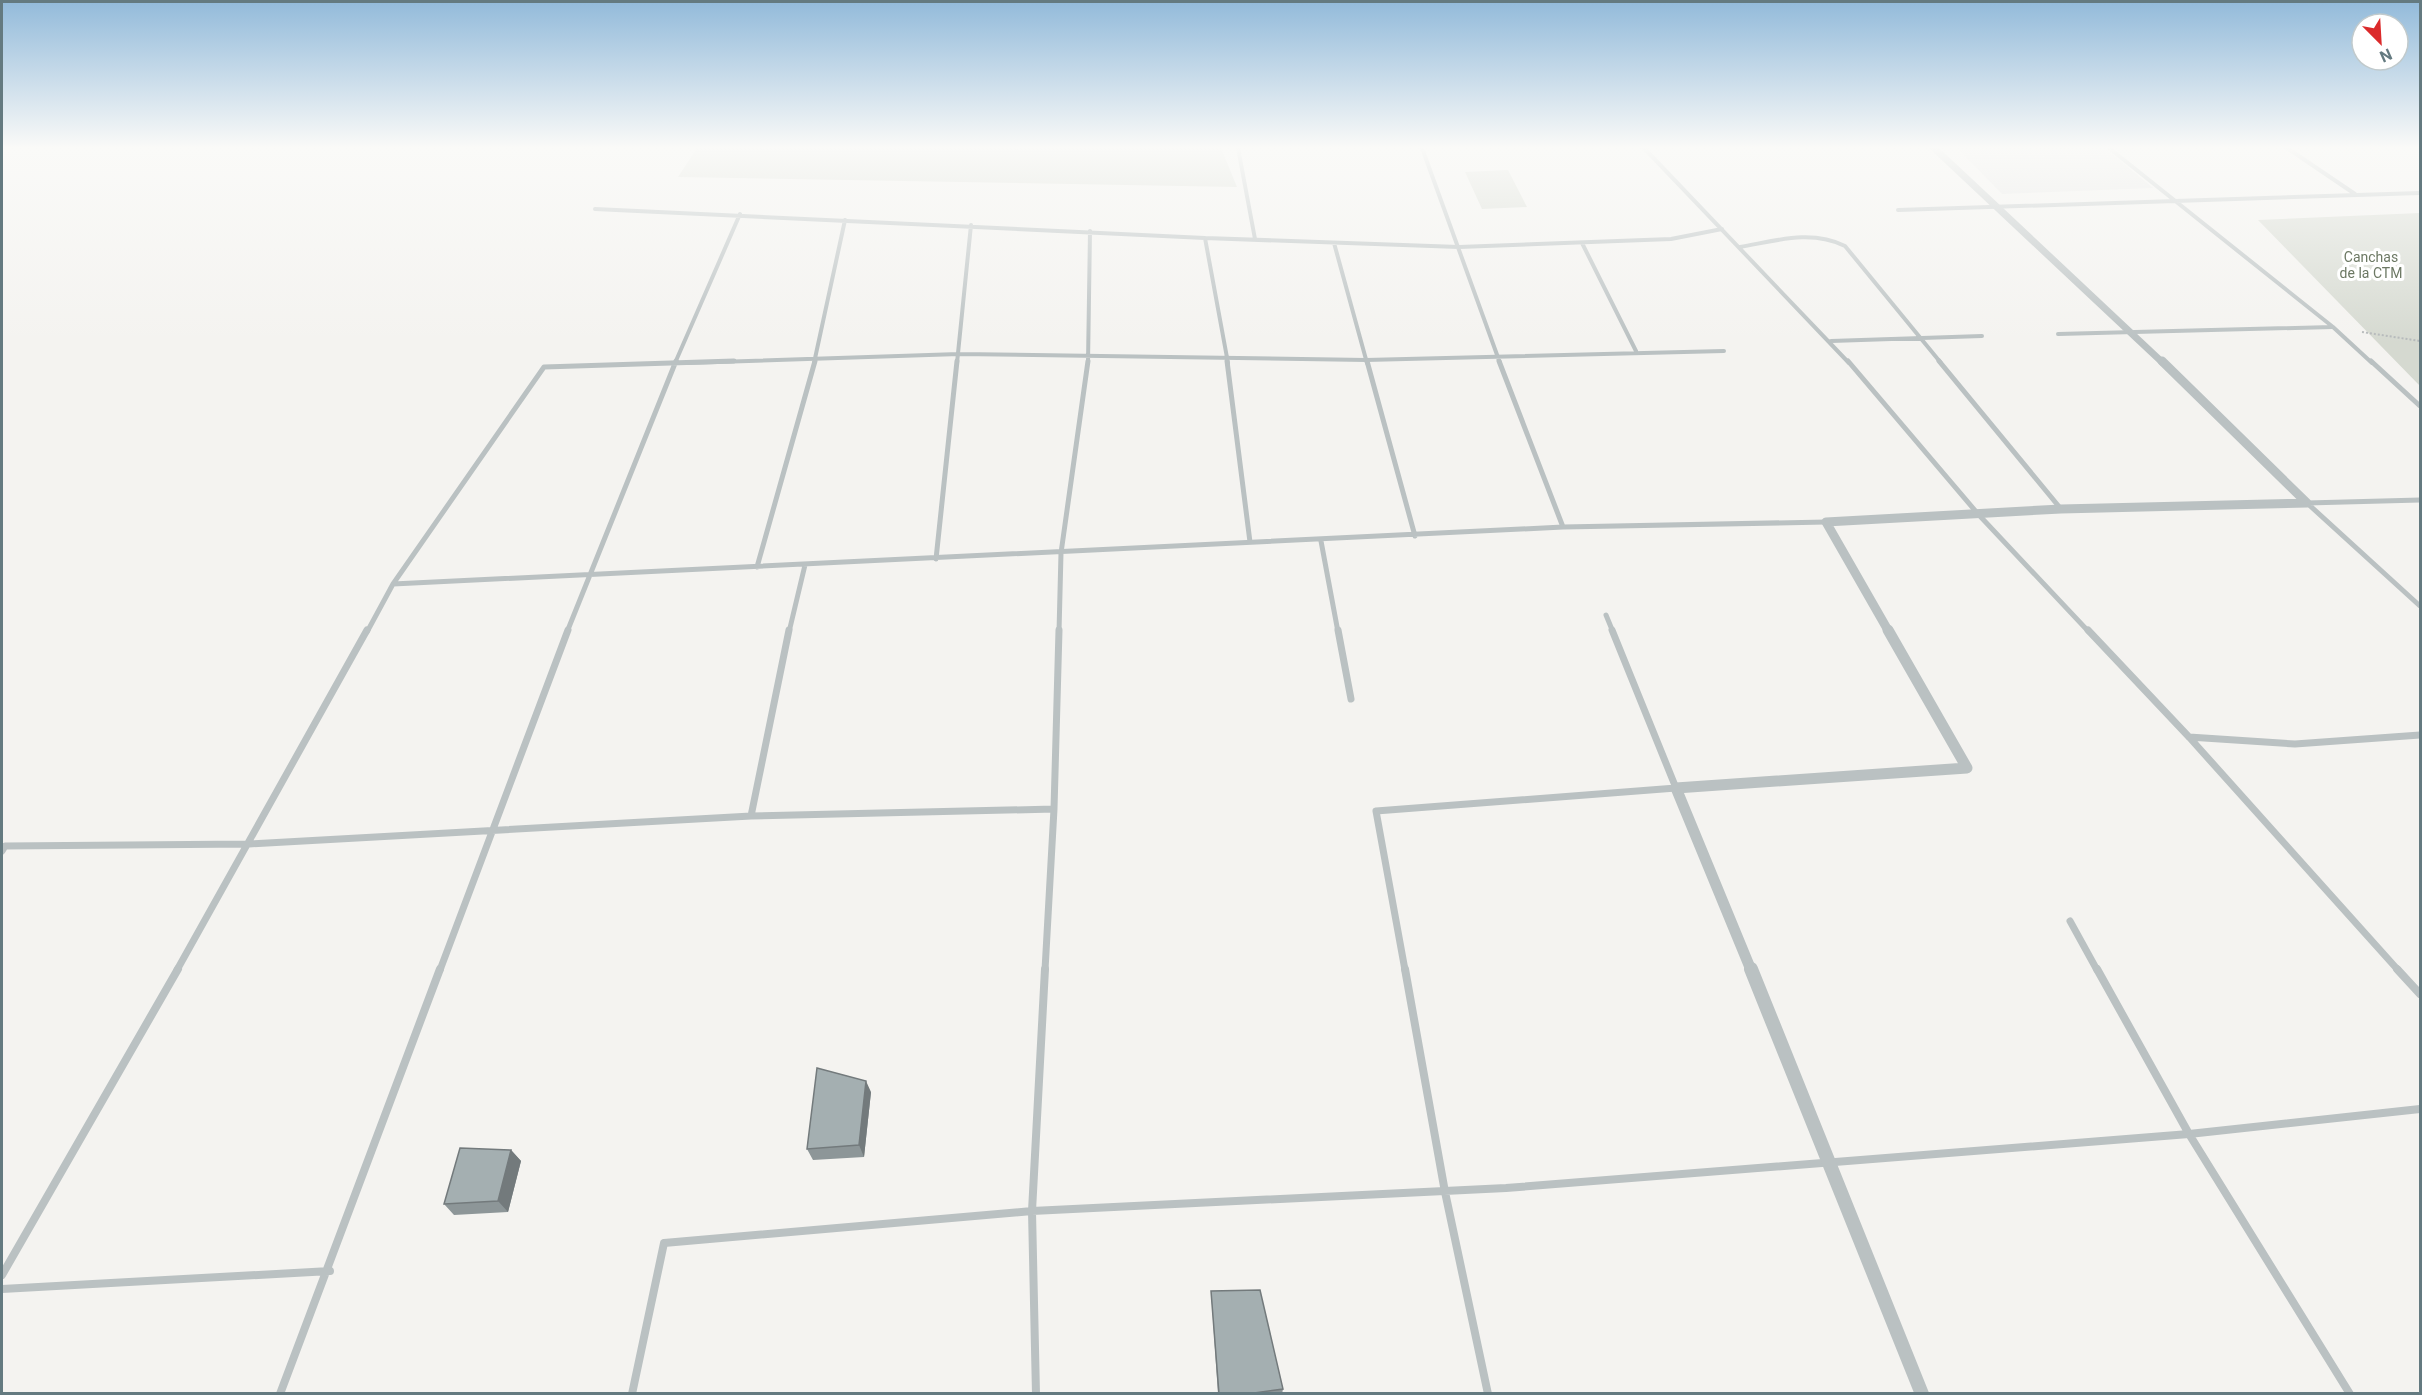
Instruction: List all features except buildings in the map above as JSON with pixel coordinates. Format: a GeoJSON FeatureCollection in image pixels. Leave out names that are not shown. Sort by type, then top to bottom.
{"type":"FeatureCollection","features":[{"type":"Feature","properties":{"kind":"street"},"geometry":{"type":"LineString","coordinates":[[714,213],[1205,238],[1459,247],[1671,239],[1722,229]]}},
{"type":"Feature","properties":{"kind":"street"},"geometry":{"type":"LineString","coordinates":[[1250,213],[1255,239]]}},
{"type":"Feature","properties":{"kind":"street"},"geometry":{"type":"LineString","coordinates":[[1446,213],[1497,356],[1533,443],[1563,527]]}},
{"type":"Feature","properties":{"kind":"street"},"geometry":{"type":"LineString","coordinates":[[1707,213],[1831,341],[1978,514],[2189,737],[2421,994]]}},
{"type":"Feature","properties":{"kind":"street"},"geometry":{"type":"LineString","coordinates":[[2001,213],[2131,331],[2307,503],[2421,606]]}},
{"type":"Feature","properties":{"kind":"street"},"geometry":{"type":"LineString","coordinates":[[2190,213],[2333,327],[2421,406]]}},
{"type":"Feature","properties":{"kind":"street"},"geometry":{"type":"LineString","coordinates":[[280,1394],[330,1271],[491,832],[590,575],[674,362],[740,214]]}},
{"type":"Feature","properties":{"kind":"street"},"geometry":{"type":"LineString","coordinates":[[757,567],[815,360],[845,220]]}},
{"type":"Feature","properties":{"kind":"street"},"geometry":{"type":"LineString","coordinates":[[936,559],[971,225]]}},
{"type":"Feature","properties":{"kind":"street"},"geometry":{"type":"LineString","coordinates":[[1036,1394],[1032,1211],[1054,810],[1061,553],[1089,354],[1090,231]]}},
{"type":"Feature","properties":{"kind":"street"},"geometry":{"type":"LineString","coordinates":[[1740,247],[1821,236],[1836,239],[1845,246],[2061,509]]}},
{"type":"Feature","properties":{"kind":"street"},"geometry":{"type":"LineString","coordinates":[[1205,238],[1227,358],[1250,542]]}},
{"type":"Feature","properties":{"kind":"street"},"geometry":{"type":"LineString","coordinates":[[1334,243],[1415,536]]}},
{"type":"Feature","properties":{"kind":"street"},"geometry":{"type":"LineString","coordinates":[[1582,243],[1636,351]]}},
{"type":"Feature","properties":{"kind":"street"},"geometry":{"type":"LineString","coordinates":[[2058,334],[2333,327]]}},
{"type":"Feature","properties":{"kind":"street"},"geometry":{"type":"LineString","coordinates":[[1831,341],[1982,336]]}},
{"type":"Feature","properties":{"kind":"street"},"geometry":{"type":"LineString","coordinates":[[2,1275],[249,844],[393,584],[544,368],[959,354],[1089,354],[1366,360],[1636,351],[1725,351]]}},
{"type":"Feature","properties":{"kind":"street"},"geometry":{"type":"LineString","coordinates":[[393,584],[1250,542],[1321,541],[1563,527],[1826,522],[2061,509],[2421,500]]}},
{"type":"Feature","properties":{"kind":"street"},"geometry":{"type":"LineString","coordinates":[[1488,1394],[1445,1192],[1376,811],[1967,768],[1826,522]]}},
{"type":"Feature","properties":{"kind":"street"},"geometry":{"type":"LineString","coordinates":[[1321,541],[1351,699]]}},
{"type":"Feature","properties":{"kind":"street"},"geometry":{"type":"LineString","coordinates":[[751,816],[799,582],[805,565]]}},
{"type":"Feature","properties":{"kind":"street"},"geometry":{"type":"LineString","coordinates":[[1606,615],[1830,1161],[1922,1394]]}},
{"type":"Feature","properties":{"kind":"street"},"geometry":{"type":"LineString","coordinates":[[2189,737],[2295,744],[2421,735]]}},
{"type":"Feature","properties":{"kind":"street"},"geometry":{"type":"LineString","coordinates":[[2,851],[5,846],[249,844],[751,816],[1054,810]]}},
{"type":"Feature","properties":{"kind":"street"},"geometry":{"type":"LineString","coordinates":[[2070,921],[2189,1134],[2350,1394]]}},
{"type":"Feature","properties":{"kind":"street"},"geometry":{"type":"LineString","coordinates":[[632,1394],[664,1243],[1032,1211],[1445,1192],[2189,1134],[2421,1109]]}},
{"type":"Feature","properties":{"kind":"street"},"geometry":{"type":"LineString","coordinates":[[2,1289],[330,1271]]}},
{"type":"Feature","properties":{"kind":"path"},"geometry":{"type":"LineString","coordinates":[[2333,327],[2421,341]]}},
{"type":"Feature","properties":{"kind":"green space","name":"Canchas de la CTM"},"geometry":{"type":"Polygon","coordinates":[[[2420,213],[2420,386],[2258,220],[2420,213]]]}}]}
